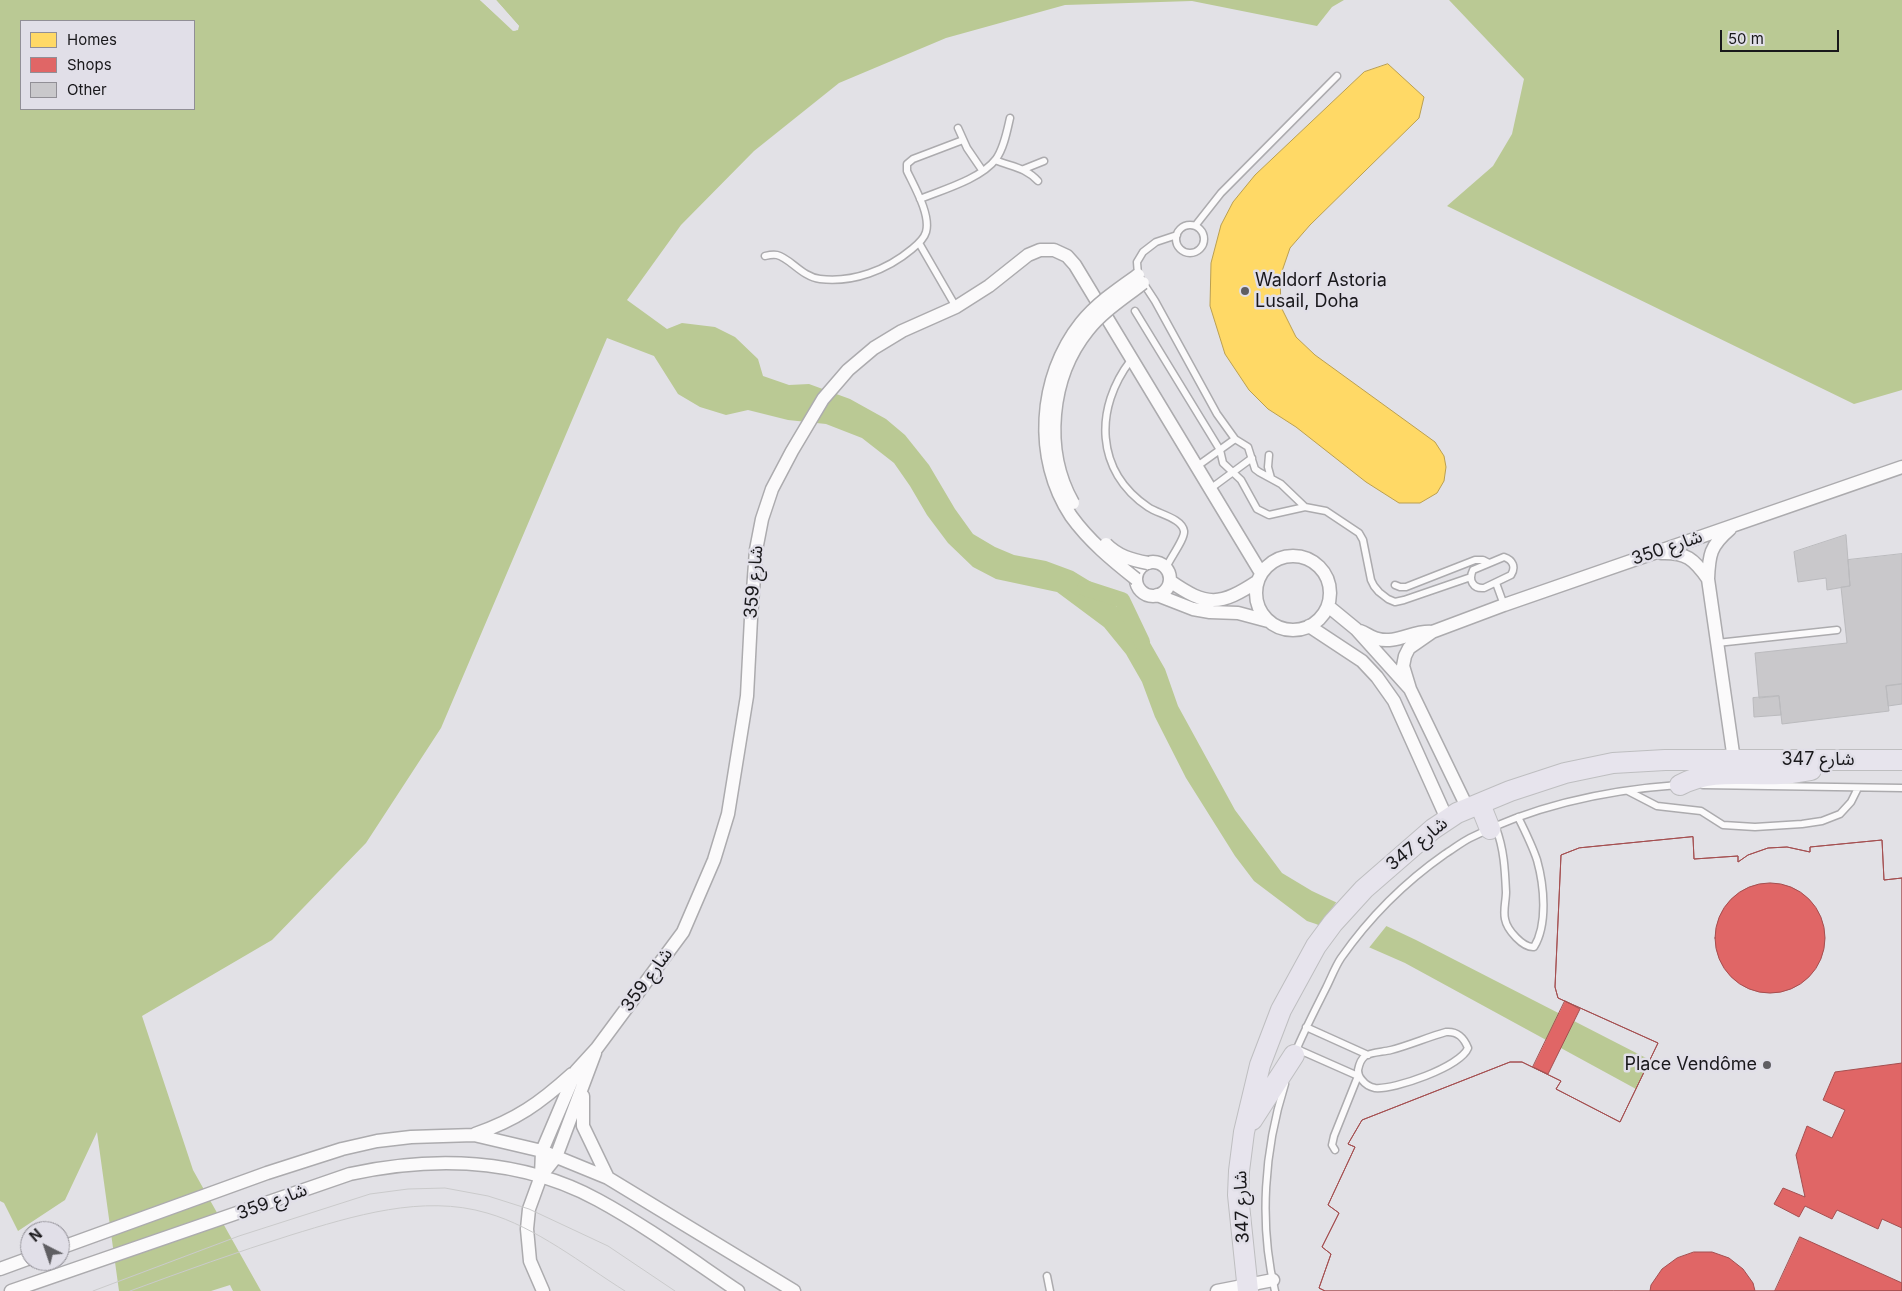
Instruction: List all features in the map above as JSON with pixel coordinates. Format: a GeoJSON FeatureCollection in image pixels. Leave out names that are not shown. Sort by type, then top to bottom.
{"type":"FeatureCollection","features":[{"type":"Feature","properties":{"kind":"main road","name":"شارع 347"},"geometry":{"type":"LineString","coordinates":[[1247,1288],[1238,1195],[1239,1170],[1244,1132],[1260,1065],[1278,1018],[1316,946],[1333,923],[1364,889],[1403,854],[1447,819],[1474,806],[1510,791],[1565,773],[1613,763],[1665,760],[1902,760]]}},
{"type":"Feature","properties":{"kind":"main road"},"geometry":{"type":"LineString","coordinates":[[1680,785],[1707,775],[1798,772],[1855,760]]}},
{"type":"Feature","properties":{"kind":"main road"},"geometry":{"type":"LineString","coordinates":[[1474,806],[1492,828]]}},
{"type":"Feature","properties":{"kind":"main road"},"geometry":{"type":"LineString","coordinates":[[1244,1132],[1295,1052]]}},
{"type":"Feature","properties":{"kind":"street","name":"شارع 359"},"geometry":{"type":"LineString","coordinates":[[474,1135],[516,1118],[552,1092],[576,1071],[596,1048],[683,932],[714,860],[728,814],[747,696],[751,608],[756,550],[762,519],[772,489],[823,399],[848,370],[874,348],[902,331],[956,306],[989,286],[1028,255],[1040,250],[1054,250],[1067,256],[1075,265],[1131,360]]}},
{"type":"Feature","properties":{"kind":"street"},"geometry":{"type":"LineString","coordinates":[[1141,279],[1101,316],[1088,330],[1072,353],[1062,378],[1054,427],[1056,454],[1064,482],[1079,513],[1110,548],[1131,560],[1154,562],[1166,568],[1170,581],[1167,587],[1157,595]]}},
{"type":"Feature","properties":{"kind":"street"},"geometry":{"type":"LineString","coordinates":[[1141,279],[1095,308],[1080,324],[1064,349],[1054,371],[1049,394],[1046,425],[1047,456],[1056,487],[1063,502],[1088,537],[1105,554],[1136,579],[1142,592],[1149,595],[1157,595],[1193,609],[1238,613],[1268,621]]}},
{"type":"Feature","properties":{"kind":"street"},"geometry":{"type":"LineString","coordinates":[[1131,360],[1210,489],[1260,577],[1256,598],[1262,615],[1276,626],[1292,630],[1309,626],[1317,621],[1328,606],[1330,591],[1326,576],[1310,559],[1287,556],[1272,562],[1260,577],[1236,594],[1220,600],[1207,601],[1194,596],[1170,581]]}},
{"type":"Feature","properties":{"kind":"street","name":"شارع 350"},"geometry":{"type":"LineString","coordinates":[[1432,632],[1504,604],[1902,467]]}},
{"type":"Feature","properties":{"kind":"street"},"geometry":{"type":"LineString","coordinates":[[1734,525],[1712,548],[1709,558],[1708,580],[1734,760]]}},
{"type":"Feature","properties":{"kind":"street"},"geometry":{"type":"LineString","coordinates":[[1653,553],[1674,552],[1688,556],[1698,565],[1708,580]]}},
{"type":"Feature","properties":{"kind":"street"},"geometry":{"type":"LineString","coordinates":[[1136,579],[1140,568],[1148,562]]}},
{"type":"Feature","properties":{"kind":"street"},"geometry":{"type":"LineString","coordinates":[[1328,606],[1356,629],[1410,690]]}},
{"type":"Feature","properties":{"kind":"street"},"geometry":{"type":"LineString","coordinates":[[1309,626],[1362,661],[1377,677],[1394,701],[1447,819]]}},
{"type":"Feature","properties":{"kind":"street"},"geometry":{"type":"LineString","coordinates":[[1356,629],[1378,639],[1388,640],[1421,631],[1432,632]]}},
{"type":"Feature","properties":{"kind":"street"},"geometry":{"type":"LineString","coordinates":[[1432,632],[1414,643],[1404,656],[1403,666],[1410,690],[1474,806]]}},
{"type":"Feature","properties":{"kind":"street","name":"شارع 359"},"geometry":{"type":"LineString","coordinates":[[541,1176],[556,1156],[584,1085],[596,1048]]}},
{"type":"Feature","properties":{"kind":"street","name":"شارع 359"},"geometry":{"type":"LineString","coordinates":[[541,1176],[542,1151],[576,1071]]}},
{"type":"Feature","properties":{"kind":"street","name":"شارع 359"},"geometry":{"type":"LineString","coordinates":[[584,1085],[583,1126],[608,1178]]}},
{"type":"Feature","properties":{"kind":"street","name":"شارع 359"},"geometry":{"type":"LineString","coordinates":[[70,1244],[267,1173],[342,1149],[378,1140],[474,1135],[542,1151],[608,1178],[794,1291]]}},
{"type":"Feature","properties":{"kind":"street","name":"شارع 359"},"geometry":{"type":"LineString","coordinates":[[14,1289],[232,1216],[350,1174],[416,1163],[454,1163],[488,1165],[541,1176],[571,1187],[604,1203],[738,1291]]}},
{"type":"Feature","properties":{"kind":"street"},"geometry":{"type":"LineString","coordinates":[[541,1176],[529,1209],[527,1229],[530,1261],[543,1291]]}},
{"type":"Feature","properties":{"kind":"street"},"geometry":{"type":"LineString","coordinates":[[1,1269],[20,1262]]}},
{"type":"Feature","properties":{"kind":"street"},"geometry":{"type":"LineString","coordinates":[[1217,1291],[1274,1285]]}},
{"type":"Feature","properties":{"kind":"lane"},"geometry":{"type":"LineString","coordinates":[[1305,507],[1295,496],[1255,469],[1248,447],[1235,439],[1217,414],[1141,279],[1137,262],[1143,252],[1156,242],[1177,235],[1184,227],[1195,226],[1221,193],[1337,76]]}},
{"type":"Feature","properties":{"kind":"lane"},"geometry":{"type":"LineString","coordinates":[[920,199],[965,180],[995,160],[1000,152],[1010,118]]}},
{"type":"Feature","properties":{"kind":"lane"},"geometry":{"type":"LineString","coordinates":[[958,128],[973,160],[982,170]]}},
{"type":"Feature","properties":{"kind":"lane"},"geometry":{"type":"LineString","coordinates":[[765,256],[776,254],[803,272],[818,279],[843,279],[873,273],[897,261],[919,243],[926,232],[927,219],[907,171],[907,164],[913,159],[963,140]]}},
{"type":"Feature","properties":{"kind":"lane"},"geometry":{"type":"LineString","coordinates":[[995,160],[1012,168],[1024,169],[1044,160]]}},
{"type":"Feature","properties":{"kind":"lane"},"geometry":{"type":"LineString","coordinates":[[1024,169],[1038,181]]}},
{"type":"Feature","properties":{"kind":"lane"},"geometry":{"type":"LineString","coordinates":[[1177,235],[1176,240],[1180,250],[1196,252],[1204,238],[1195,226]]}},
{"type":"Feature","properties":{"kind":"lane"},"geometry":{"type":"LineString","coordinates":[[919,243],[956,306]]}},
{"type":"Feature","properties":{"kind":"lane"},"geometry":{"type":"LineString","coordinates":[[1135,311],[1220,450],[1223,463],[1241,480],[1257,509],[1263,514],[1277,515],[1305,507],[1326,511],[1359,533],[1364,540],[1371,580],[1379,592],[1395,602],[1470,577]]}},
{"type":"Feature","properties":{"kind":"lane"},"geometry":{"type":"LineString","coordinates":[[1131,360],[1111,394],[1105,422],[1106,445],[1115,470],[1129,491],[1149,508],[1180,523],[1184,529],[1185,536],[1169,558],[1166,568]]}},
{"type":"Feature","properties":{"kind":"lane"},"geometry":{"type":"LineString","coordinates":[[1196,467],[1235,439]]}},
{"type":"Feature","properties":{"kind":"lane"},"geometry":{"type":"LineString","coordinates":[[1269,455],[1268,467],[1271,478]]}},
{"type":"Feature","properties":{"kind":"lane"},"geometry":{"type":"LineString","coordinates":[[1210,489],[1252,458]]}},
{"type":"Feature","properties":{"kind":"lane"},"geometry":{"type":"LineString","coordinates":[[1504,557],[1512,562],[1514,566],[1511,576],[1480,588],[1472,584],[1470,577],[1473,570],[1488,563],[1504,557]]}},
{"type":"Feature","properties":{"kind":"lane"},"geometry":{"type":"LineString","coordinates":[[1395,585],[1406,587],[1475,560],[1488,563]]}},
{"type":"Feature","properties":{"kind":"lane"},"geometry":{"type":"LineString","coordinates":[[1496,583],[1504,604]]}},
{"type":"Feature","properties":{"kind":"lane"},"geometry":{"type":"LineString","coordinates":[[1717,643],[1837,630]]}},
{"type":"Feature","properties":{"kind":"lane","name":"شارع 347"},"geometry":{"type":"LineString","coordinates":[[1274,1285],[1267,1246],[1267,1166],[1275,1114],[1295,1052],[1340,960],[1367,924],[1424,869],[1469,838],[1528,812],[1571,801],[1628,790],[1680,785],[1902,788]]}},
{"type":"Feature","properties":{"kind":"lane"},"geometry":{"type":"LineString","coordinates":[[1628,790],[1657,806],[1701,811],[1724,825],[1755,827],[1822,821],[1840,814],[1851,802],[1858,788]]}},
{"type":"Feature","properties":{"kind":"lane"},"geometry":{"type":"LineString","coordinates":[[1492,828],[1500,837],[1505,866],[1505,920],[1509,929],[1524,944],[1529,948],[1534,947],[1539,939],[1541,924],[1540,875],[1531,843],[1518,817]]}},
{"type":"Feature","properties":{"kind":"lane"},"geometry":{"type":"LineString","coordinates":[[1306,1027],[1368,1055]]}},
{"type":"Feature","properties":{"kind":"lane"},"geometry":{"type":"LineString","coordinates":[[1295,1052],[1358,1076],[1364,1083],[1377,1088],[1413,1082],[1457,1060],[1467,1052],[1468,1048],[1463,1038],[1456,1033],[1446,1032],[1393,1050],[1368,1055],[1361,1060],[1358,1076],[1334,1136],[1332,1145],[1335,1150]]}},
{"type":"Feature","properties":{"kind":"lane"},"geometry":{"type":"LineString","coordinates":[[1047,1276],[1050,1291]]}},
{"type":"Feature","properties":{"kind":"shaded area"},"geometry":{"type":"Polygon","coordinates":[[[0,0],[480,0],[515,31],[519,26],[496,0],[1344,0],[1332,7],[1317,26],[1192,1],[1065,5],[946,38],[839,83],[754,151],[681,225],[627,300],[667,329],[682,323],[715,327],[735,337],[758,359],[763,376],[789,385],[809,384],[850,399],[886,419],[905,435],[929,465],[955,509],[973,534],[995,547],[1014,555],[1046,561],[1073,571],[1096,585],[1149,641],[1165,669],[1178,706],[1235,810],[1282,873],[1312,891],[1416,940],[1650,1060],[1636,1089],[1405,963],[1307,921],[1254,881],[1235,856],[1186,778],[1155,717],[1142,682],[1126,654],[1104,627],[1057,592],[996,579],[973,567],[948,543],[927,515],[894,463],[862,438],[826,424],[788,420],[748,410],[726,415],[700,407],[678,394],[654,356],[607,338],[441,728],[366,843],[272,940],[142,1016],[193,1170],[261,1291],[233,1291],[230,1285],[211,1291],[119,1291],[97,1132],[65,1200],[33,1221],[20,1221],[20,1230],[18,1231],[4,1203],[0,1201],[0,0]]]}},
{"type":"Feature","properties":{"kind":"shaded area"},"geometry":{"type":"Polygon","coordinates":[[[1449,0],[1902,0],[1902,390],[1854,404],[1447,206],[1493,166],[1512,134],[1524,79],[1449,0]]]}},
{"type":"Feature","properties":{"kind":"pier"},"geometry":{"type":"Polygon","coordinates":[[[480,0],[484,0],[516,28],[493,0],[496,0],[519,26],[518,30],[513,31],[480,0]]]}},
{"type":"Feature","properties":{"kind":"pier"},"geometry":{"type":"Polygon","coordinates":[[[1338,900],[1388,924],[1368,949],[1318,927],[1338,900]]]}},
{"type":"Feature","properties":{"kind":"building: Homes","name":"Waldorf Astoria Lusail, Doha"},"geometry":{"type":"Polygon","coordinates":[[[1388,64],[1424,97],[1419,118],[1310,225],[1290,248],[1280,277],[1281,307],[1296,337],[1315,355],[1435,442],[1444,456],[1446,467],[1444,481],[1437,493],[1420,503],[1399,503],[1366,482],[1296,427],[1268,409],[1249,390],[1225,354],[1210,306],[1211,263],[1221,225],[1233,202],[1255,175],[1364,72],[1388,64]]]}},
{"type":"Feature","properties":{"kind":"building: Shops","name":"Place Vendôme"},"geometry":{"type":"Polygon","coordinates":[[[1693,837],[1694,859],[1738,856],[1738,862],[1748,855],[1768,848],[1787,847],[1810,852],[1810,847],[1882,840],[1884,880],[1902,878],[1902,1063],[1835,1072],[1823,1100],[1845,1110],[1832,1138],[1807,1126],[1796,1155],[1805,1197],[1783,1188],[1774,1204],[1799,1217],[1805,1206],[1832,1219],[1837,1210],[1878,1229],[1882,1219],[1902,1228],[1902,1291],[1325,1291],[1319,1288],[1331,1254],[1322,1247],[1339,1213],[1328,1205],[1355,1147],[1348,1144],[1362,1120],[1510,1062],[1522,1062],[1561,1081],[1556,1089],[1620,1122],[1658,1043],[1558,998],[1555,987],[1561,855],[1579,848],[1693,837]]]}},
{"type":"Feature","properties":{"kind":"building: Shops","name":"Place Vendôme"},"geometry":{"type":"Polygon","coordinates":[[[1693,837],[1694,859],[1738,856],[1738,862],[1748,855],[1768,848],[1787,847],[1810,852],[1810,847],[1882,840],[1884,880],[1902,878],[1902,1291],[1325,1291],[1319,1288],[1331,1254],[1322,1247],[1339,1213],[1328,1205],[1355,1147],[1348,1144],[1362,1120],[1510,1062],[1522,1062],[1561,1081],[1556,1089],[1620,1122],[1658,1043],[1558,998],[1555,987],[1561,855],[1579,848],[1693,837]]]}},
{"type":"Feature","properties":{"kind":"building: Shops"},"geometry":{"type":"Polygon","coordinates":[[[1770,883],[1791,887],[1809,899],[1821,917],[1825,938],[1821,959],[1809,977],[1791,989],[1770,993],[1749,989],[1731,977],[1719,959],[1715,938],[1719,917],[1731,899],[1749,887],[1770,883]]]}},
{"type":"Feature","properties":{"kind":"building: Shops"},"geometry":{"type":"Polygon","coordinates":[[[1565,1001],[1580,1009],[1548,1074],[1533,1067],[1565,1001]]]}},
{"type":"Feature","properties":{"kind":"building: Shops"},"geometry":{"type":"Polygon","coordinates":[[[1800,1237],[1902,1283],[1902,1291],[1775,1291],[1800,1237]]]}},
{"type":"Feature","properties":{"kind":"building: Shops"},"geometry":{"type":"Polygon","coordinates":[[[1694,1252],[1712,1252],[1729,1258],[1743,1269],[1753,1283],[1755,1291],[1650,1291],[1651,1285],[1662,1269],[1677,1258],[1694,1252]]]}},
{"type":"Feature","properties":{"kind":"building: Other"},"geometry":{"type":"Polygon","coordinates":[[[1846,535],[1850,586],[1827,590],[1826,578],[1798,582],[1794,552],[1846,535]]]}},
{"type":"Feature","properties":{"kind":"building: Other"},"geometry":{"type":"Polygon","coordinates":[[[1902,554],[1902,684],[1886,686],[1889,711],[1782,724],[1779,696],[1759,698],[1755,653],[1847,643],[1841,587],[1850,586],[1848,560],[1902,554]]]}},
{"type":"Feature","properties":{"kind":"building: Other"},"geometry":{"type":"Polygon","coordinates":[[[1902,684],[1902,704],[1888,706],[1886,686],[1902,684]]]}},
{"type":"Feature","properties":{"kind":"building: Other"},"geometry":{"type":"Polygon","coordinates":[[[1779,696],[1781,715],[1754,717],[1753,698],[1779,696]]]}},
{"type":"Feature","properties":{"kind":"waterway"},"geometry":{"type":"LineString","coordinates":[[1085,588],[1122,600],[1142,642]]}},
{"type":"Feature","properties":{"kind":"tram line"},"geometry":{"type":"LineString","coordinates":[[93,1291],[239,1236],[370,1194],[408,1189],[445,1188],[488,1196],[529,1209],[608,1246],[675,1291]]}},
{"type":"Feature","properties":{"kind":"tram line"},"geometry":{"type":"LineString","coordinates":[[130,1291],[251,1248],[339,1221],[388,1210],[438,1206],[463,1208],[487,1213],[523,1227],[558,1247],[625,1291]]}},
{"type":"Feature","properties":{"kind":"place","name":"Waldorf Astoria Lusail, Doha"},"geometry":{"type":"Point","coordinates":[1245,291]}},
{"type":"Feature","properties":{"kind":"place","name":"Place Vendôme"},"geometry":{"type":"Point","coordinates":[1767,1065]}}]}
